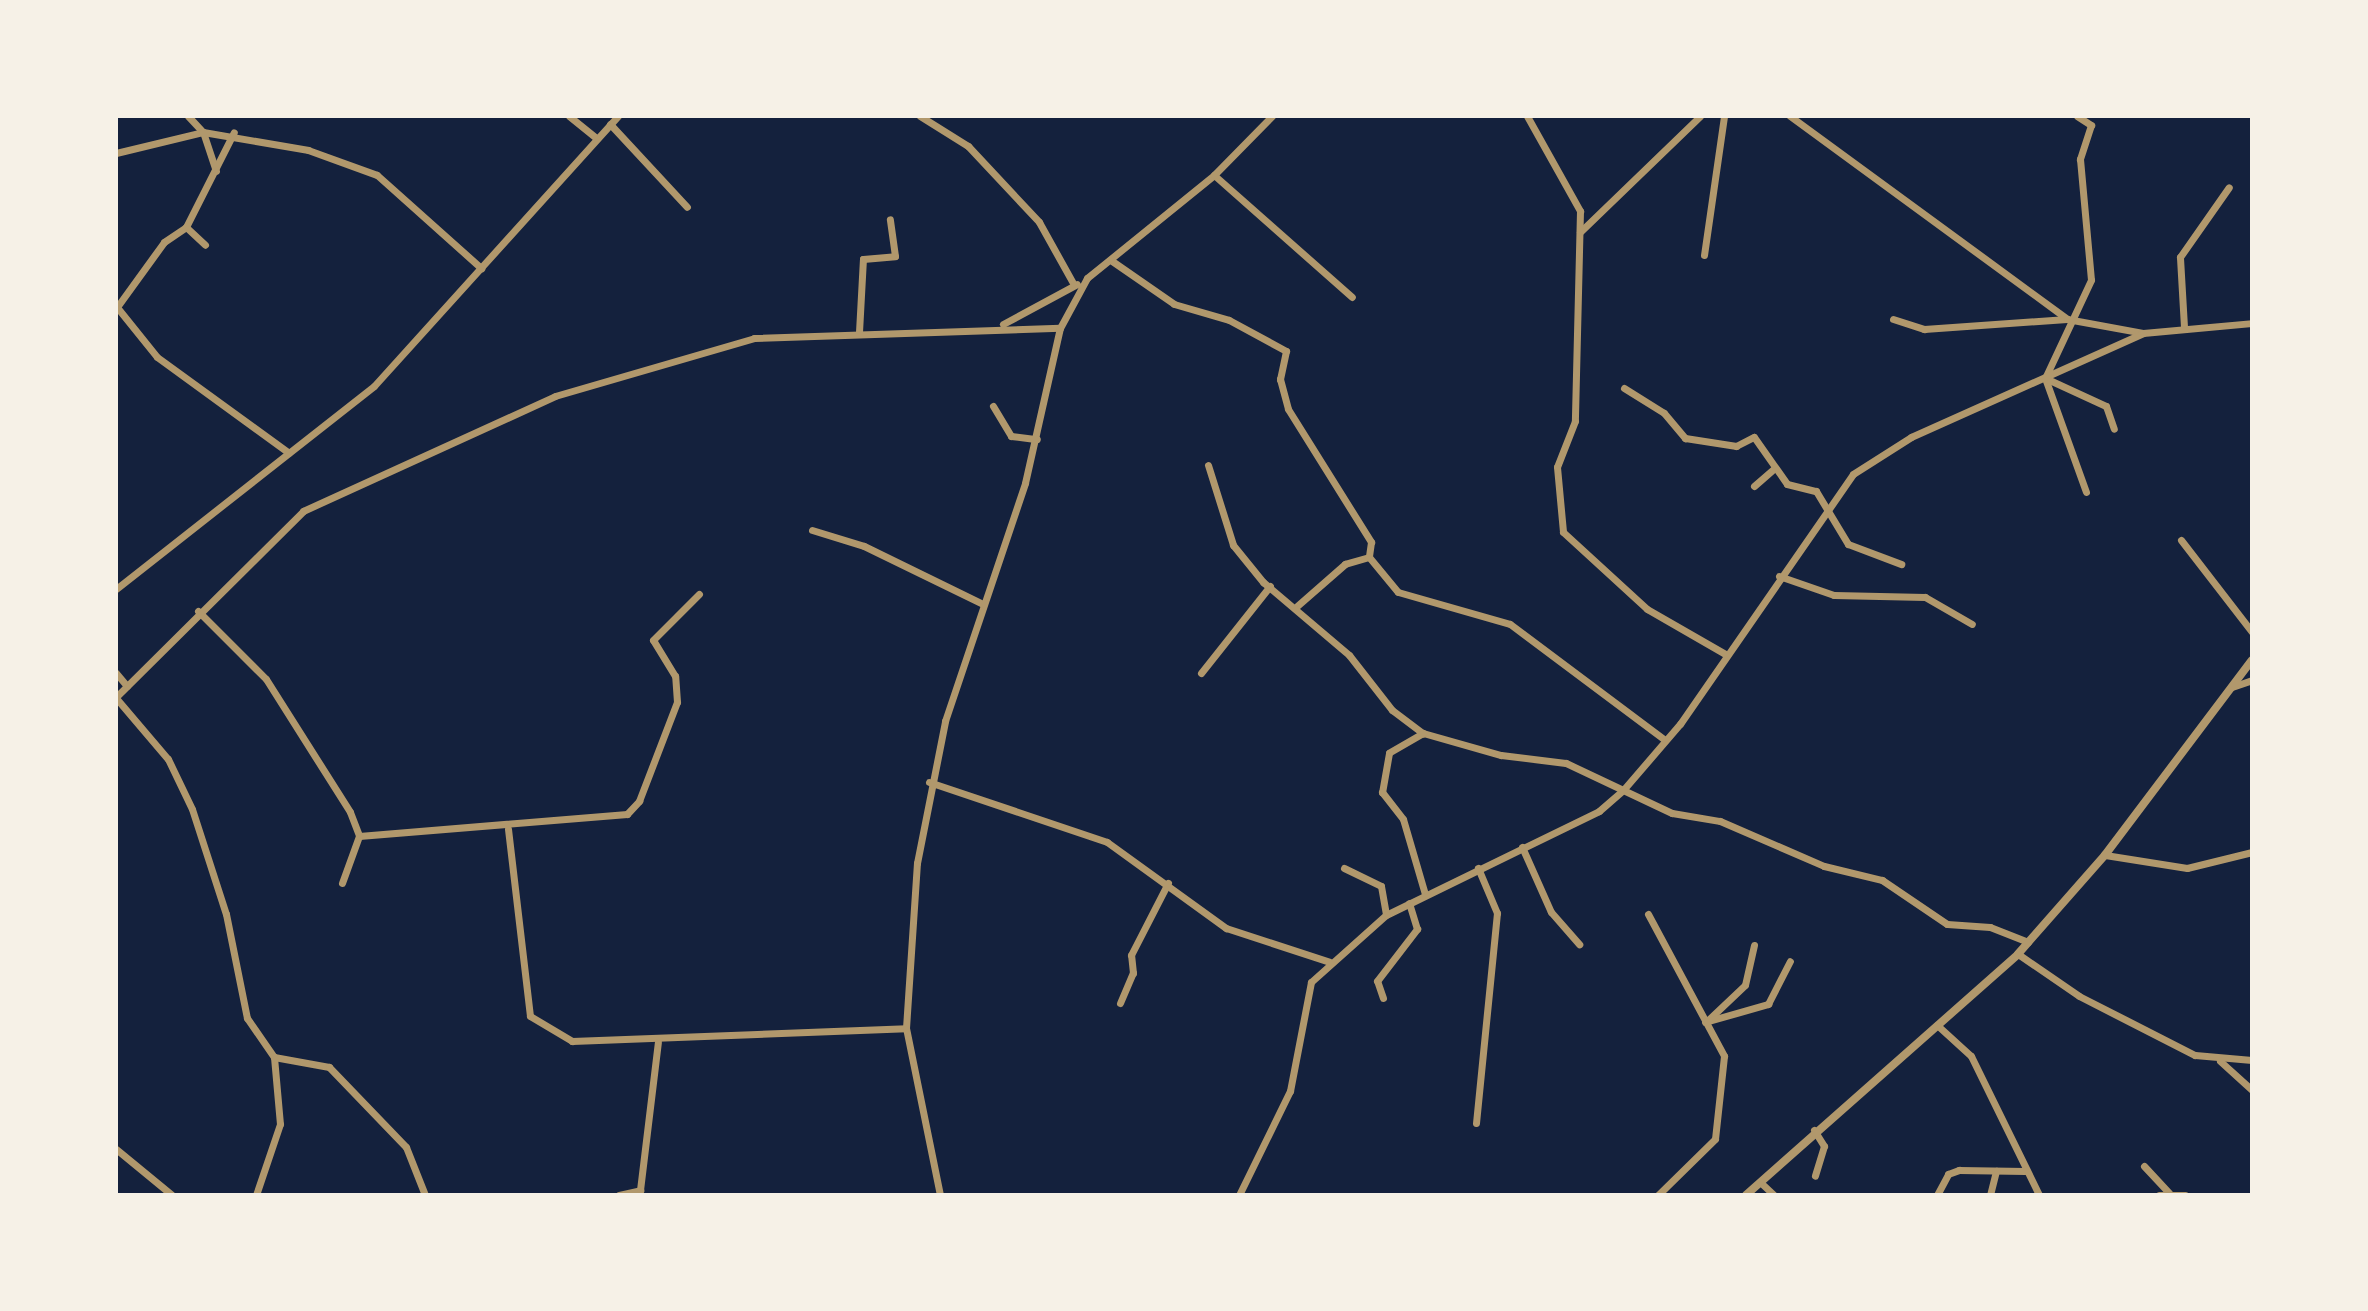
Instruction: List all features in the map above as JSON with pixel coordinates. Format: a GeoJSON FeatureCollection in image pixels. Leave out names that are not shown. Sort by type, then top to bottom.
{"type":"FeatureCollection","features":[{"type":"Feature","properties":{"kind":"street"},"geometry":{"type":"LineString","coordinates":[[188,116],[203,132],[216,171]]}},
{"type":"Feature","properties":{"kind":"street"},"geometry":{"type":"LineString","coordinates":[[569,116],[596,138]]}},
{"type":"Feature","properties":{"kind":"street"},"geometry":{"type":"LineString","coordinates":[[116,589],[374,386],[618,116]]}},
{"type":"Feature","properties":{"kind":"street"},"geometry":{"type":"LineString","coordinates":[[920,116],[968,146],[1039,222],[1074,285]]}},
{"type":"Feature","properties":{"kind":"street"},"geometry":{"type":"LineString","coordinates":[[1001,325],[1112,261],[1214,175],[1272,116]]}},
{"type":"Feature","properties":{"kind":"street"},"geometry":{"type":"LineString","coordinates":[[1527,116],[1567,180],[1580,232],[1575,421],[1557,467],[1563,532],[1647,609],[1727,655]]}},
{"type":"Feature","properties":{"kind":"street"},"geometry":{"type":"LineString","coordinates":[[1580,232],[1700,116]]}},
{"type":"Feature","properties":{"kind":"street"},"geometry":{"type":"LineString","coordinates":[[1704,255],[1724,116]]}},
{"type":"Feature","properties":{"kind":"street"},"geometry":{"type":"LineString","coordinates":[[1790,116],[2067,319]]}},
{"type":"Feature","properties":{"kind":"street"},"geometry":{"type":"LineString","coordinates":[[2077,116],[2091,125],[2080,164],[2091,280],[2082,309],[2067,319],[2045,378],[2086,492]]}},
{"type":"Feature","properties":{"kind":"street"},"geometry":{"type":"LineString","coordinates":[[610,124],[687,207]]}},
{"type":"Feature","properties":{"kind":"street"},"geometry":{"type":"LineString","coordinates":[[116,153],[203,132],[234,132],[377,175],[481,268]]}},
{"type":"Feature","properties":{"kind":"street"},"geometry":{"type":"LineString","coordinates":[[234,132],[186,227],[164,242],[116,307],[157,357],[289,453]]}},
{"type":"Feature","properties":{"kind":"street"},"geometry":{"type":"LineString","coordinates":[[1214,175],[1352,297]]}},
{"type":"Feature","properties":{"kind":"street"},"geometry":{"type":"LineString","coordinates":[[2184,327],[2180,257],[2229,187]]}},
{"type":"Feature","properties":{"kind":"street"},"geometry":{"type":"LineString","coordinates":[[859,332],[863,259],[895,256],[890,219]]}},
{"type":"Feature","properties":{"kind":"street"},"geometry":{"type":"LineString","coordinates":[[186,227],[205,245]]}},
{"type":"Feature","properties":{"kind":"street"},"geometry":{"type":"LineString","coordinates":[[1112,261],[1174,304],[1229,320],[1286,351],[1280,379],[1288,409],[1371,542],[1369,557],[1398,592],[1510,624],[1665,740]]}},
{"type":"Feature","properties":{"kind":"street"},"geometry":{"type":"LineString","coordinates":[[940,1195],[906,1028],[908,940],[929,782],[1037,439],[1060,328],[1087,278]]}},
{"type":"Feature","properties":{"kind":"street"},"geometry":{"type":"LineString","coordinates":[[1893,319],[1924,329],[2067,319],[2143,333]]}},
{"type":"Feature","properties":{"kind":"street"},"geometry":{"type":"LineString","coordinates":[[1239,1195],[1290,1091],[1311,982],[1386,915],[1599,811],[1624,789],[1665,740],[1727,655],[1826,505],[1868,462],[2143,333],[2252,323]]}},
{"type":"Feature","properties":{"kind":"street"},"geometry":{"type":"LineString","coordinates":[[256,1195],[280,1124],[274,1057],[247,1018],[226,914],[192,809],[168,759],[116,697],[198,611],[303,511],[555,396],[754,338],[1001,325],[1060,328]]}},
{"type":"Feature","properties":{"kind":"street"},"geometry":{"type":"LineString","coordinates":[[2045,378],[2106,406],[2114,429]]}},
{"type":"Feature","properties":{"kind":"street"},"geometry":{"type":"LineString","coordinates":[[1624,388],[1685,438],[1736,446],[1754,437],[1787,484],[1816,491],[1848,544],[1901,564]]}},
{"type":"Feature","properties":{"kind":"street"},"geometry":{"type":"LineString","coordinates":[[993,406],[1011,436],[1037,439]]}},
{"type":"Feature","properties":{"kind":"street"},"geometry":{"type":"LineString","coordinates":[[1208,465],[1233,545],[1270,586],[1297,606],[1392,710],[1423,733],[1501,755],[1566,763],[1672,813],[1720,821],[1824,866],[1882,880],[1947,924],[1990,927],[2028,942]]}},
{"type":"Feature","properties":{"kind":"street"},"geometry":{"type":"LineString","coordinates":[[1754,486],[1775,468]]}},
{"type":"Feature","properties":{"kind":"street"},"geometry":{"type":"LineString","coordinates":[[812,530],[864,546],[983,604]]}},
{"type":"Feature","properties":{"kind":"street"},"geometry":{"type":"LineString","coordinates":[[2181,540],[2252,632]]}},
{"type":"Feature","properties":{"kind":"street"},"geometry":{"type":"LineString","coordinates":[[1297,606],[1345,564],[1369,557]]}},
{"type":"Feature","properties":{"kind":"street"},"geometry":{"type":"LineString","coordinates":[[1779,576],[1834,595],[1925,597],[1972,624]]}},
{"type":"Feature","properties":{"kind":"street"},"geometry":{"type":"LineString","coordinates":[[1201,673],[1270,586]]}},
{"type":"Feature","properties":{"kind":"street"},"geometry":{"type":"LineString","coordinates":[[359,836],[508,829],[627,814],[639,801],[677,702],[675,676],[653,640],[699,594]]}},
{"type":"Feature","properties":{"kind":"street"},"geometry":{"type":"LineString","coordinates":[[198,611],[293,716],[359,836],[342,883]]}},
{"type":"Feature","properties":{"kind":"street"},"geometry":{"type":"LineString","coordinates":[[1746,1195],[1814,1130],[2018,954],[2105,855],[2252,660]]}},
{"type":"Feature","properties":{"kind":"street"},"geometry":{"type":"LineString","coordinates":[[116,673],[127,686]]}},
{"type":"Feature","properties":{"kind":"street"},"geometry":{"type":"LineString","coordinates":[[2232,687],[2252,680]]}},
{"type":"Feature","properties":{"kind":"street"},"geometry":{"type":"LineString","coordinates":[[1423,733],[1389,753],[1382,792],[1403,819],[1425,894]]}},
{"type":"Feature","properties":{"kind":"street"},"geometry":{"type":"LineString","coordinates":[[929,782],[1107,842],[1168,883],[1226,928],[1330,962]]}},
{"type":"Feature","properties":{"kind":"street"},"geometry":{"type":"LineString","coordinates":[[508,829],[530,1016],[572,1041],[658,1042],[906,1028]]}},
{"type":"Feature","properties":{"kind":"street"},"geometry":{"type":"LineString","coordinates":[[1522,847],[1551,912],[1579,944]]}},
{"type":"Feature","properties":{"kind":"street"},"geometry":{"type":"LineString","coordinates":[[2105,855],[2187,868],[2252,852]]}},
{"type":"Feature","properties":{"kind":"street"},"geometry":{"type":"LineString","coordinates":[[1344,868],[1381,886],[1386,915]]}},
{"type":"Feature","properties":{"kind":"street"},"geometry":{"type":"LineString","coordinates":[[1476,1123],[1497,913],[1478,868]]}},
{"type":"Feature","properties":{"kind":"street"},"geometry":{"type":"LineString","coordinates":[[1120,1003],[1133,973],[1131,955],[1168,883]]}},
{"type":"Feature","properties":{"kind":"street"},"geometry":{"type":"LineString","coordinates":[[1383,998],[1377,981],[1417,929],[1409,903]]}},
{"type":"Feature","properties":{"kind":"street"},"geometry":{"type":"LineString","coordinates":[[1648,914],[1724,1056],[1715,1139],[1658,1195]]}},
{"type":"Feature","properties":{"kind":"street"},"geometry":{"type":"LineString","coordinates":[[1705,1022],[1745,985],[1754,945]]}},
{"type":"Feature","properties":{"kind":"street"},"geometry":{"type":"LineString","coordinates":[[2018,954],[2079,996],[2220,1061],[2252,1090]]}},
{"type":"Feature","properties":{"kind":"street"},"geometry":{"type":"LineString","coordinates":[[1705,1022],[1768,1004],[1790,961]]}},
{"type":"Feature","properties":{"kind":"street"},"geometry":{"type":"LineString","coordinates":[[1937,1025],[1971,1056],[2039,1195]]}},
{"type":"Feature","properties":{"kind":"street"},"geometry":{"type":"LineString","coordinates":[[619,1195],[641,1192],[658,1042]]}},
{"type":"Feature","properties":{"kind":"street"},"geometry":{"type":"LineString","coordinates":[[274,1057],[329,1067],[406,1147],[425,1195]]}},
{"type":"Feature","properties":{"kind":"street"},"geometry":{"type":"LineString","coordinates":[[2220,1061],[2252,1060]]}},
{"type":"Feature","properties":{"kind":"street"},"geometry":{"type":"LineString","coordinates":[[1814,1130],[1824,1146],[1815,1176]]}},
{"type":"Feature","properties":{"kind":"street"},"geometry":{"type":"LineString","coordinates":[[116,1149],[172,1195]]}},
{"type":"Feature","properties":{"kind":"street"},"geometry":{"type":"LineString","coordinates":[[2144,1166],[2169,1193]]}},
{"type":"Feature","properties":{"kind":"street"},"geometry":{"type":"LineString","coordinates":[[1937,1195],[1948,1174],[1959,1170],[2025,1171]]}},
{"type":"Feature","properties":{"kind":"street"},"geometry":{"type":"LineString","coordinates":[[1990,1195],[1996,1171]]}},
{"type":"Feature","properties":{"kind":"street"},"geometry":{"type":"LineString","coordinates":[[1760,1182],[1774,1195]]}},
{"type":"Feature","properties":{"kind":"street"},"geometry":{"type":"LineString","coordinates":[[2159,1195],[2185,1195]]}}]}
